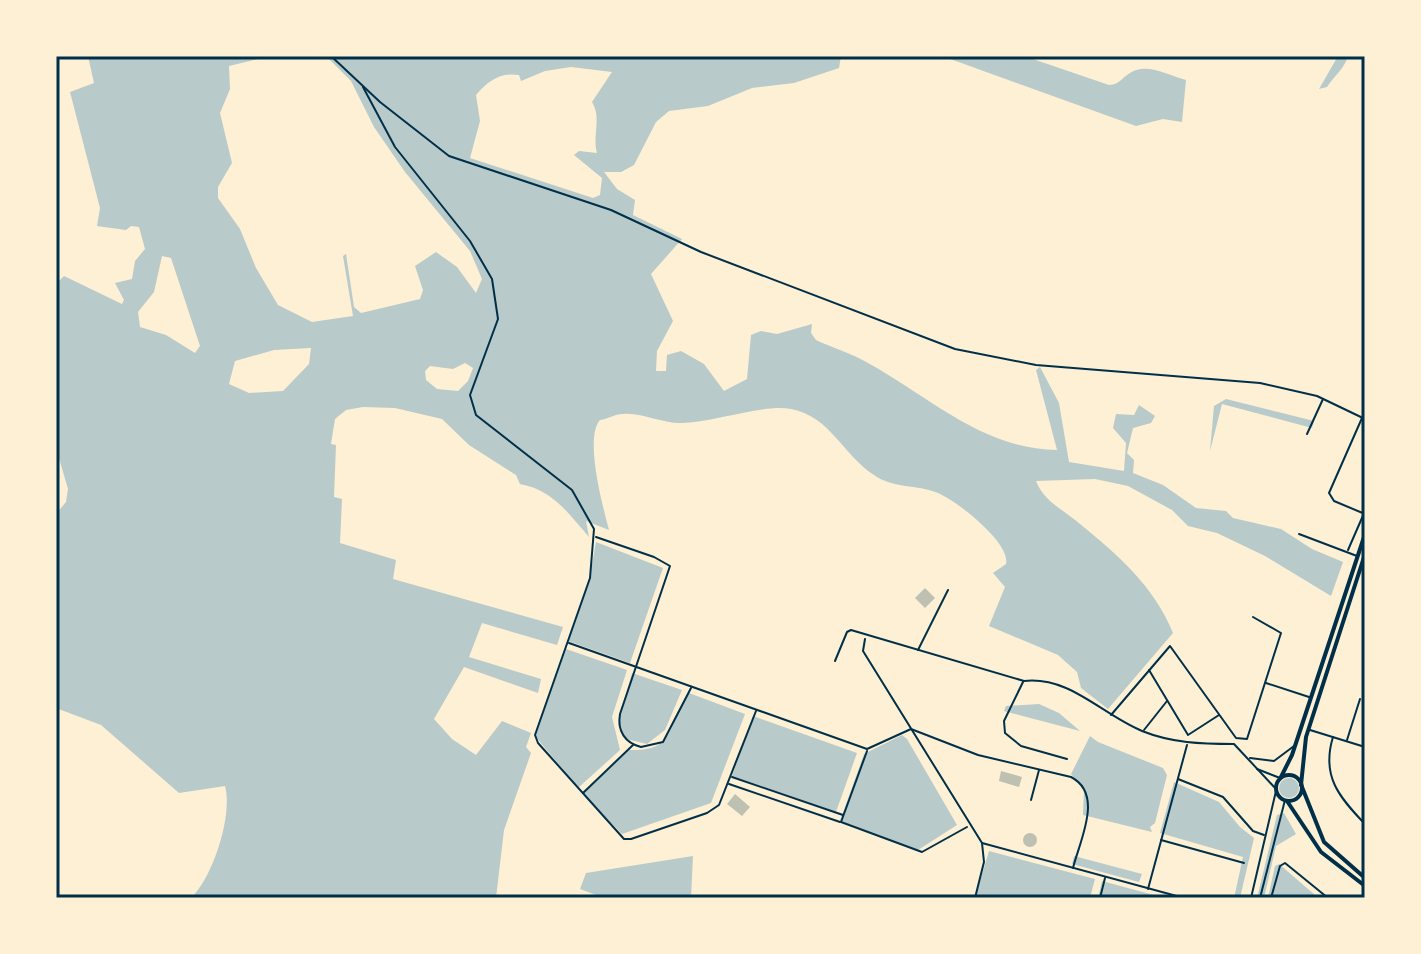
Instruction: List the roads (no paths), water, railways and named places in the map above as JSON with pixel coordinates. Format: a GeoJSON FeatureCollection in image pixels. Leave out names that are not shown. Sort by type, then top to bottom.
{"type":"FeatureCollection","features":[{"type":"Feature","properties":{"kind":"highway"},"geometry":{"type":"LineString","coordinates":[[1365,534],[1296,742],[1276,790],[1321,852],[1365,886]]}},
{"type":"Feature","properties":{"kind":"highway"},"geometry":{"type":"LineString","coordinates":[[1286,800],[1299,796],[1309,729],[1365,554]]}},
{"type":"Feature","properties":{"kind":"highway"},"geometry":{"type":"LineString","coordinates":[[1280,778],[1293,776],[1302,786],[1324,842],[1365,878]]}},
{"type":"Feature","properties":{"kind":"street"},"geometry":{"type":"LineString","coordinates":[[331,56],[363,87],[449,156],[611,210],[701,252],[955,349],[1006,362],[1260,383],[1323,399],[1364,418],[1329,493],[1334,501],[1365,513],[1347,552]]}},
{"type":"Feature","properties":{"kind":"street"},"geometry":{"type":"LineString","coordinates":[[363,87],[395,147],[470,241],[492,279],[498,319],[470,395],[476,415],[572,490],[588,514],[595,537],[590,578],[535,735],[624,839],[631,839],[707,813],[719,805],[756,711]]}},
{"type":"Feature","properties":{"kind":"street"},"geometry":{"type":"LineString","coordinates":[[1307,434],[1323,399]]}},
{"type":"Feature","properties":{"kind":"street"},"geometry":{"type":"LineString","coordinates":[[1299,534],[1357,556]]}},
{"type":"Feature","properties":{"kind":"street"},"geometry":{"type":"LineString","coordinates":[[595,537],[654,557],[670,566],[619,721],[623,734],[634,745],[651,747],[665,740],[691,688]]}},
{"type":"Feature","properties":{"kind":"street"},"geometry":{"type":"LineString","coordinates":[[917,652],[948,590]]}},
{"type":"Feature","properties":{"kind":"street"},"geometry":{"type":"LineString","coordinates":[[1238,746],[1248,738],[1281,633],[1253,617]]}},
{"type":"Feature","properties":{"kind":"street"},"geometry":{"type":"LineString","coordinates":[[835,661],[847,631],[1024,681],[1043,679],[1063,685],[1110,716],[1143,731],[1187,744],[1238,746],[1276,790],[1251,898]]}},
{"type":"Feature","properties":{"kind":"street"},"geometry":{"type":"LineString","coordinates":[[867,637],[863,651],[968,826],[982,843],[984,862],[975,898]]}},
{"type":"Feature","properties":{"kind":"street"},"geometry":{"type":"LineString","coordinates":[[567,642],[867,749],[911,729],[978,755],[1075,778],[1088,794],[1073,868]]}},
{"type":"Feature","properties":{"kind":"street"},"geometry":{"type":"LineString","coordinates":[[1110,716],[1170,646],[1241,741]]}},
{"type":"Feature","properties":{"kind":"street"},"geometry":{"type":"LineString","coordinates":[[1149,670],[1189,735],[1220,715]]}},
{"type":"Feature","properties":{"kind":"street"},"geometry":{"type":"LineString","coordinates":[[1024,681],[1004,721],[1005,733],[1017,744],[1067,759]]}},
{"type":"Feature","properties":{"kind":"street"},"geometry":{"type":"LineString","coordinates":[[1266,683],[1310,697]]}},
{"type":"Feature","properties":{"kind":"street"},"geometry":{"type":"LineString","coordinates":[[1347,741],[1360,699]]}},
{"type":"Feature","properties":{"kind":"street"},"geometry":{"type":"LineString","coordinates":[[1143,731],[1168,700]]}},
{"type":"Feature","properties":{"kind":"street"},"geometry":{"type":"LineString","coordinates":[[1309,729],[1365,747]]}},
{"type":"Feature","properties":{"kind":"street"},"geometry":{"type":"LineString","coordinates":[[1333,737],[1328,759],[1331,783],[1339,797],[1365,824]]}},
{"type":"Feature","properties":{"kind":"street"},"geometry":{"type":"LineString","coordinates":[[1247,756],[1272,762],[1286,755],[1296,742]]}},
{"type":"Feature","properties":{"kind":"street"},"geometry":{"type":"LineString","coordinates":[[1148,889],[1187,744]]}},
{"type":"Feature","properties":{"kind":"street"},"geometry":{"type":"LineString","coordinates":[[583,793],[634,745]]}},
{"type":"Feature","properties":{"kind":"street"},"geometry":{"type":"LineString","coordinates":[[841,822],[867,749]]}},
{"type":"Feature","properties":{"kind":"street"},"geometry":{"type":"LineString","coordinates":[[1031,800],[1039,769]]}},
{"type":"Feature","properties":{"kind":"street"},"geometry":{"type":"LineString","coordinates":[[1256,769],[1280,778]]}},
{"type":"Feature","properties":{"kind":"street"},"geometry":{"type":"LineString","coordinates":[[731,777],[844,816]]}},
{"type":"Feature","properties":{"kind":"street"},"geometry":{"type":"LineString","coordinates":[[1178,779],[1223,797],[1253,831],[1265,835]]}},
{"type":"Feature","properties":{"kind":"street"},"geometry":{"type":"LineString","coordinates":[[728,784],[922,852],[968,826]]}},
{"type":"Feature","properties":{"kind":"street"},"geometry":{"type":"LineString","coordinates":[[1260,898],[1286,800]]}},
{"type":"Feature","properties":{"kind":"street"},"geometry":{"type":"LineString","coordinates":[[1161,840],[1244,863]]}},
{"type":"Feature","properties":{"kind":"street"},"geometry":{"type":"LineString","coordinates":[[982,843],[1184,898]]}},
{"type":"Feature","properties":{"kind":"street"},"geometry":{"type":"LineString","coordinates":[[1271,898],[1280,866],[1285,863],[1325,897]]}},
{"type":"Feature","properties":{"kind":"street"},"geometry":{"type":"LineString","coordinates":[[1100,898],[1105,877]]}}]}
